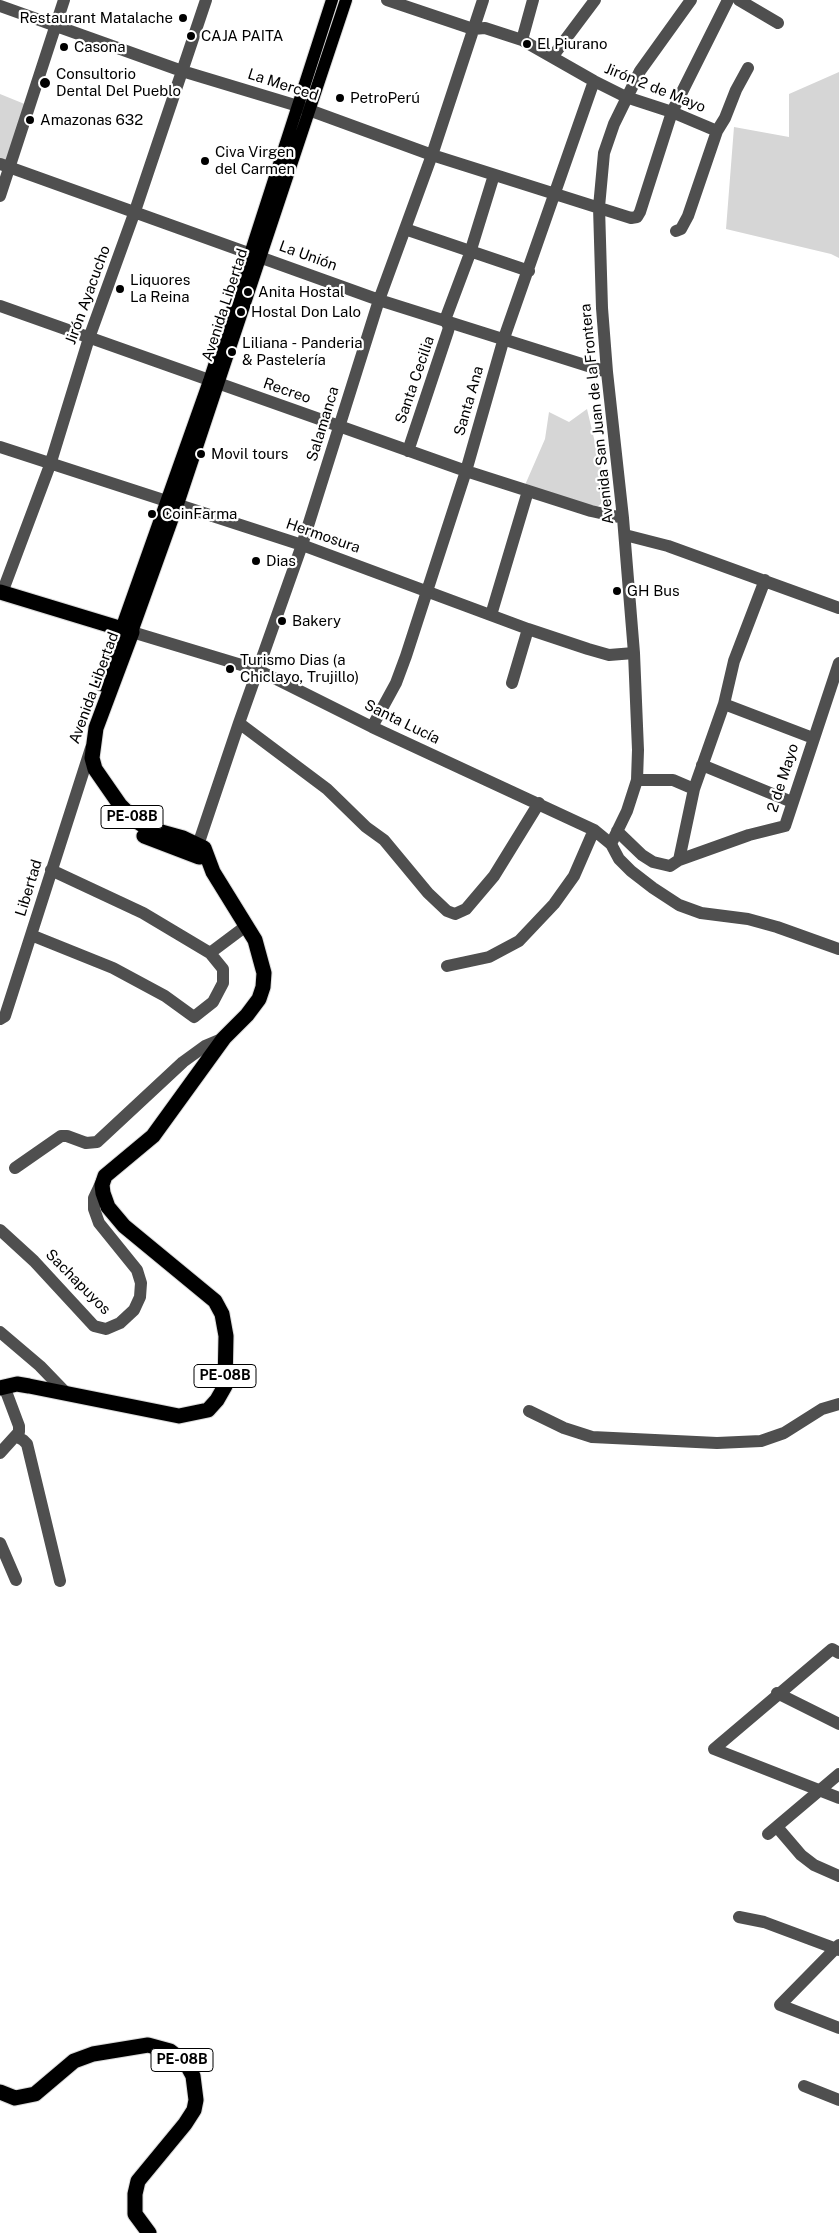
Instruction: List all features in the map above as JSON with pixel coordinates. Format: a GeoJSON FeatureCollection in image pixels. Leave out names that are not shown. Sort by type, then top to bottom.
{"type":"FeatureCollection","features":[{"type":"Feature","properties":{"kind":"highway","name":"Santa Lucía"},"geometry":{"type":"LineString","coordinates":[[1,595],[127,630]]}},
{"type":"Feature","properties":{"kind":"highway","name":"Avenida Libertad"},"geometry":{"type":"LineString","coordinates":[[93,743],[127,630]]}},
{"type":"Feature","properties":{"kind":"highway","name":"Avenida Libertad"},"geometry":{"type":"LineString","coordinates":[[85,766],[83,742],[86,727],[127,630]]}},
{"type":"Feature","properties":{"kind":"highway","name":"PE-08B"},"geometry":{"type":"LineString","coordinates":[[93,743],[92,758],[95,769],[120,805],[135,820],[147,828],[183,838],[201,853]]}},
{"type":"Feature","properties":{"kind":"highway","name":"PE-08B"},"geometry":{"type":"LineString","coordinates":[[85,766],[99,792],[135,832],[201,853]]}},
{"type":"Feature","properties":{"kind":"highway"},"geometry":{"type":"LineString","coordinates":[[105,1176],[153,1136],[224,1038],[247,1015],[259,999],[264,987],[264,973],[255,940],[201,853]]}},
{"type":"Feature","properties":{"kind":"highway","name":"PE-08B"},"geometry":{"type":"LineString","coordinates":[[2,1387],[23,1385],[179,1416],[208,1410],[217,1400],[225,1386],[226,1336],[222,1314],[215,1301],[124,1226],[108,1207],[103,1194],[105,1176]]}},
{"type":"Feature","properties":{"kind":"highway","name":"PE-08B"},"geometry":{"type":"LineString","coordinates":[[0,2092],[15,2098],[35,2094],[74,2061],[93,2054],[148,2045],[170,2050],[180,2058],[193,2076],[196,2100],[194,2110],[185,2124],[138,2181],[135,2194],[135,2214],[149,2233]]}},
{"type":"Feature","properties":{"kind":"main road","name":"Avenida Libertad"},"geometry":{"type":"LineString","coordinates":[[304,108],[332,0]]}},
{"type":"Feature","properties":{"kind":"main road","name":"Avenida Libertad"},"geometry":{"type":"LineString","coordinates":[[127,630],[213,383],[304,108],[346,0]]}},
{"type":"Feature","properties":{"kind":"street"},"geometry":{"type":"LineString","coordinates":[[0,196],[5,165],[64,0]]}},
{"type":"Feature","properties":{"kind":"street","name":"Jirón Ayacucho"},"geometry":{"type":"LineString","coordinates":[[1,595],[50,465],[89,338],[135,211],[206,0]]}},
{"type":"Feature","properties":{"kind":"street","name":"Jirón 2 de Mayo"},"geometry":{"type":"LineString","coordinates":[[387,0],[412,4],[473,29],[485,28],[522,40],[626,97],[672,112],[717,131]]}},
{"type":"Feature","properties":{"kind":"street","name":"Salamanca"},"geometry":{"type":"LineString","coordinates":[[201,853],[239,723],[302,545],[379,300],[432,155],[483,0]]}},
{"type":"Feature","properties":{"kind":"street"},"geometry":{"type":"LineString","coordinates":[[522,40],[533,0]]}},
{"type":"Feature","properties":{"kind":"street"},"geometry":{"type":"LineString","coordinates":[[553,56],[596,0]]}},
{"type":"Feature","properties":{"kind":"street","name":"Avenida San Juan de la Frontera"},"geometry":{"type":"LineString","coordinates":[[611,844],[627,811],[637,780],[634,653],[625,535],[602,308],[599,207],[604,153],[608,138],[626,97],[640,71],[691,0]]}},
{"type":"Feature","properties":{"kind":"street"},"geometry":{"type":"LineString","coordinates":[[672,112],[728,0]]}},
{"type":"Feature","properties":{"kind":"street"},"geometry":{"type":"LineString","coordinates":[[739,0],[778,23]]}},
{"type":"Feature","properties":{"kind":"street","name":"La Merced"},"geometry":{"type":"LineString","coordinates":[[0,6],[182,70],[304,108],[432,155],[631,218],[638,217],[640,212],[672,112]]}},
{"type":"Feature","properties":{"kind":"street"},"geometry":{"type":"LineString","coordinates":[[676,232],[681,229],[688,216],[717,131],[748,68]]}},
{"type":"Feature","properties":{"kind":"street","name":"Santa Ana"},"geometry":{"type":"LineString","coordinates":[[372,727],[396,683],[466,471],[504,338],[594,81]]}},
{"type":"Feature","properties":{"kind":"street","name":"La Unión"},"geometry":{"type":"LineString","coordinates":[[5,165],[379,300],[607,372]]}},
{"type":"Feature","properties":{"kind":"street","name":"Santa Cecilia"},"geometry":{"type":"LineString","coordinates":[[408,451],[448,331],[449,327],[445,320],[470,256],[494,175]]}},
{"type":"Feature","properties":{"kind":"street"},"geometry":{"type":"LineString","coordinates":[[405,229],[529,271]]}},
{"type":"Feature","properties":{"kind":"street","name":"Recreo"},"geometry":{"type":"LineString","coordinates":[[0,306],[466,471],[623,518]]}},
{"type":"Feature","properties":{"kind":"street","name":"Hermosura"},"geometry":{"type":"LineString","coordinates":[[0,447],[50,465],[172,502],[302,545],[528,629],[609,655],[634,653]]}},
{"type":"Feature","properties":{"kind":"street"},"geometry":{"type":"LineString","coordinates":[[491,615],[528,491]]}},
{"type":"Feature","properties":{"kind":"street"},"geometry":{"type":"LineString","coordinates":[[625,535],[668,546],[839,608]]}},
{"type":"Feature","properties":{"kind":"street"},"geometry":{"type":"LineString","coordinates":[[617,831],[634,849],[653,862],[670,866],[679,860],[694,789],[724,704],[734,661],[765,580]]}},
{"type":"Feature","properties":{"kind":"street"},"geometry":{"type":"LineString","coordinates":[[512,683],[528,629]]}},
{"type":"Feature","properties":{"kind":"street","name":"Santa Lucía"},"geometry":{"type":"LineString","coordinates":[[127,630],[258,670],[372,727],[540,803],[594,830],[611,844],[614,853],[630,871],[679,904],[701,913],[748,919],[777,927],[839,949]]}},
{"type":"Feature","properties":{"kind":"street","name":"2 de Mayo"},"geometry":{"type":"LineString","coordinates":[[679,860],[749,835],[785,826],[839,663]]}},
{"type":"Feature","properties":{"kind":"street"},"geometry":{"type":"LineString","coordinates":[[724,704],[813,738]]}},
{"type":"Feature","properties":{"kind":"street"},"geometry":{"type":"LineString","coordinates":[[239,723],[327,790],[366,827],[384,840],[428,893],[447,912],[455,914],[462,912],[480,894],[494,876],[540,803]]}},
{"type":"Feature","properties":{"kind":"street","name":"Avenida Libertad"},"geometry":{"type":"LineString","coordinates":[[85,766],[93,743]]}},
{"type":"Feature","properties":{"kind":"street"},"geometry":{"type":"LineString","coordinates":[[702,765],[792,802]]}},
{"type":"Feature","properties":{"kind":"street","name":"Libertad"},"geometry":{"type":"LineString","coordinates":[[1,1019],[5,1016],[85,766]]}},
{"type":"Feature","properties":{"kind":"street"},"geometry":{"type":"LineString","coordinates":[[637,780],[673,780],[694,789]]}},
{"type":"Feature","properties":{"kind":"street"},"geometry":{"type":"LineString","coordinates":[[447,966],[489,957],[519,941],[554,904],[574,876],[594,830]]}},
{"type":"Feature","properties":{"kind":"street"},"geometry":{"type":"LineString","coordinates":[[31,935],[113,968],[165,996],[194,1017],[213,1002],[223,984],[223,969],[210,953],[143,913],[51,870]]}},
{"type":"Feature","properties":{"kind":"street"},"geometry":{"type":"LineString","coordinates":[[210,953],[246,926]]}},
{"type":"Feature","properties":{"kind":"street"},"geometry":{"type":"LineString","coordinates":[[15,1168],[61,1136],[67,1136],[86,1143],[97,1142],[182,1062],[205,1046],[224,1038]]}},
{"type":"Feature","properties":{"kind":"street","name":"Sachapuyos"},"geometry":{"type":"LineString","coordinates":[[0,1230],[34,1260],[94,1326],[106,1329],[120,1324],[134,1310],[140,1297],[141,1283],[137,1270],[99,1223],[94,1209],[94,1198],[105,1176]]}},
{"type":"Feature","properties":{"kind":"street"},"geometry":{"type":"LineString","coordinates":[[0,1332],[40,1366],[66,1394]]}},
{"type":"Feature","properties":{"kind":"street"},"geometry":{"type":"LineString","coordinates":[[0,1453],[17,1437],[19,1426],[2,1387]]}},
{"type":"Feature","properties":{"kind":"street"},"geometry":{"type":"LineString","coordinates":[[529,1411],[564,1428],[592,1437],[717,1443],[760,1441],[784,1433],[822,1409],[839,1404]]}},
{"type":"Feature","properties":{"kind":"street"},"geometry":{"type":"LineString","coordinates":[[17,1437],[27,1444],[60,1581]]}},
{"type":"Feature","properties":{"kind":"street"},"geometry":{"type":"LineString","coordinates":[[0,1543],[16,1580]]}},
{"type":"Feature","properties":{"kind":"street"},"geometry":{"type":"LineString","coordinates":[[835,1651],[777,1694],[714,1749],[839,1798]]}},
{"type":"Feature","properties":{"kind":"street"},"geometry":{"type":"LineString","coordinates":[[777,1694],[839,1724]]}},
{"type":"Feature","properties":{"kind":"street"},"geometry":{"type":"LineString","coordinates":[[833,1873],[814,1866],[773,1831],[839,1774]]}},
{"type":"Feature","properties":{"kind":"street"},"geometry":{"type":"LineString","coordinates":[[739,1917],[764,1922],[838,1948],[780,2005],[839,2028]]}},
{"type":"Feature","properties":{"kind":"street"},"geometry":{"type":"LineString","coordinates":[[804,2086],[839,2100]]}},
{"type":"Feature","properties":{"kind":"shaded area"},"geometry":{"type":"Polygon","coordinates":[[[839,72],[839,258],[831,254],[726,229],[734,127],[789,137],[789,94],[839,72]]]}},
{"type":"Feature","properties":{"kind":"shaded area"},"geometry":{"type":"Polygon","coordinates":[[[0,94],[27,105],[6,163],[0,161],[0,94]]]}},
{"type":"Feature","properties":{"kind":"shaded area"},"geometry":{"type":"Polygon","coordinates":[[[587,409],[608,498],[591,512],[525,485],[545,439],[549,412],[569,422],[587,409]]]}},
{"type":"Feature","properties":{"kind":"place","name":"Restaurant Matalache"},"geometry":{"type":"Point","coordinates":[183,18]}},
{"type":"Feature","properties":{"kind":"place","name":"CAJA PAITA"},"geometry":{"type":"Point","coordinates":[191,36]}},
{"type":"Feature","properties":{"kind":"place","name":"El Piurano"},"geometry":{"type":"Point","coordinates":[527,44]}},
{"type":"Feature","properties":{"kind":"place","name":"Casona"},"geometry":{"type":"Point","coordinates":[64,47]}},
{"type":"Feature","properties":{"kind":"place","name":"Consultorio Dental Del Pueblo"},"geometry":{"type":"Point","coordinates":[45,83]}},
{"type":"Feature","properties":{"kind":"place","name":"PetroPerú"},"geometry":{"type":"Point","coordinates":[340,98]}},
{"type":"Feature","properties":{"kind":"place","name":"Amazonas 632"},"geometry":{"type":"Point","coordinates":[30,120]}},
{"type":"Feature","properties":{"kind":"place","name":"Civa Virgen del Carmen"},"geometry":{"type":"Point","coordinates":[205,161]}},
{"type":"Feature","properties":{"kind":"place","name":"Liquores La Reina"},"geometry":{"type":"Point","coordinates":[120,289]}},
{"type":"Feature","properties":{"kind":"place","name":"Anita Hostal"},"geometry":{"type":"Point","coordinates":[248,292]}},
{"type":"Feature","properties":{"kind":"place","name":"Hostal Don Lalo"},"geometry":{"type":"Point","coordinates":[241,312]}},
{"type":"Feature","properties":{"kind":"place","name":"Liliana - Panderia & Pastelería"},"geometry":{"type":"Point","coordinates":[232,352]}},
{"type":"Feature","properties":{"kind":"place","name":"Movil tours"},"geometry":{"type":"Point","coordinates":[201,454]}},
{"type":"Feature","properties":{"kind":"place","name":"CoinFarma"},"geometry":{"type":"Point","coordinates":[152,514]}},
{"type":"Feature","properties":{"kind":"place","name":"Dias"},"geometry":{"type":"Point","coordinates":[256,561]}},
{"type":"Feature","properties":{"kind":"place","name":"GH Bus"},"geometry":{"type":"Point","coordinates":[617,591]}},
{"type":"Feature","properties":{"kind":"place","name":"Bakery"},"geometry":{"type":"Point","coordinates":[282,621]}},
{"type":"Feature","properties":{"kind":"place","name":"Turismo Dias (a Chiclayo, Trujillo)"},"geometry":{"type":"Point","coordinates":[230,669]}}]}
